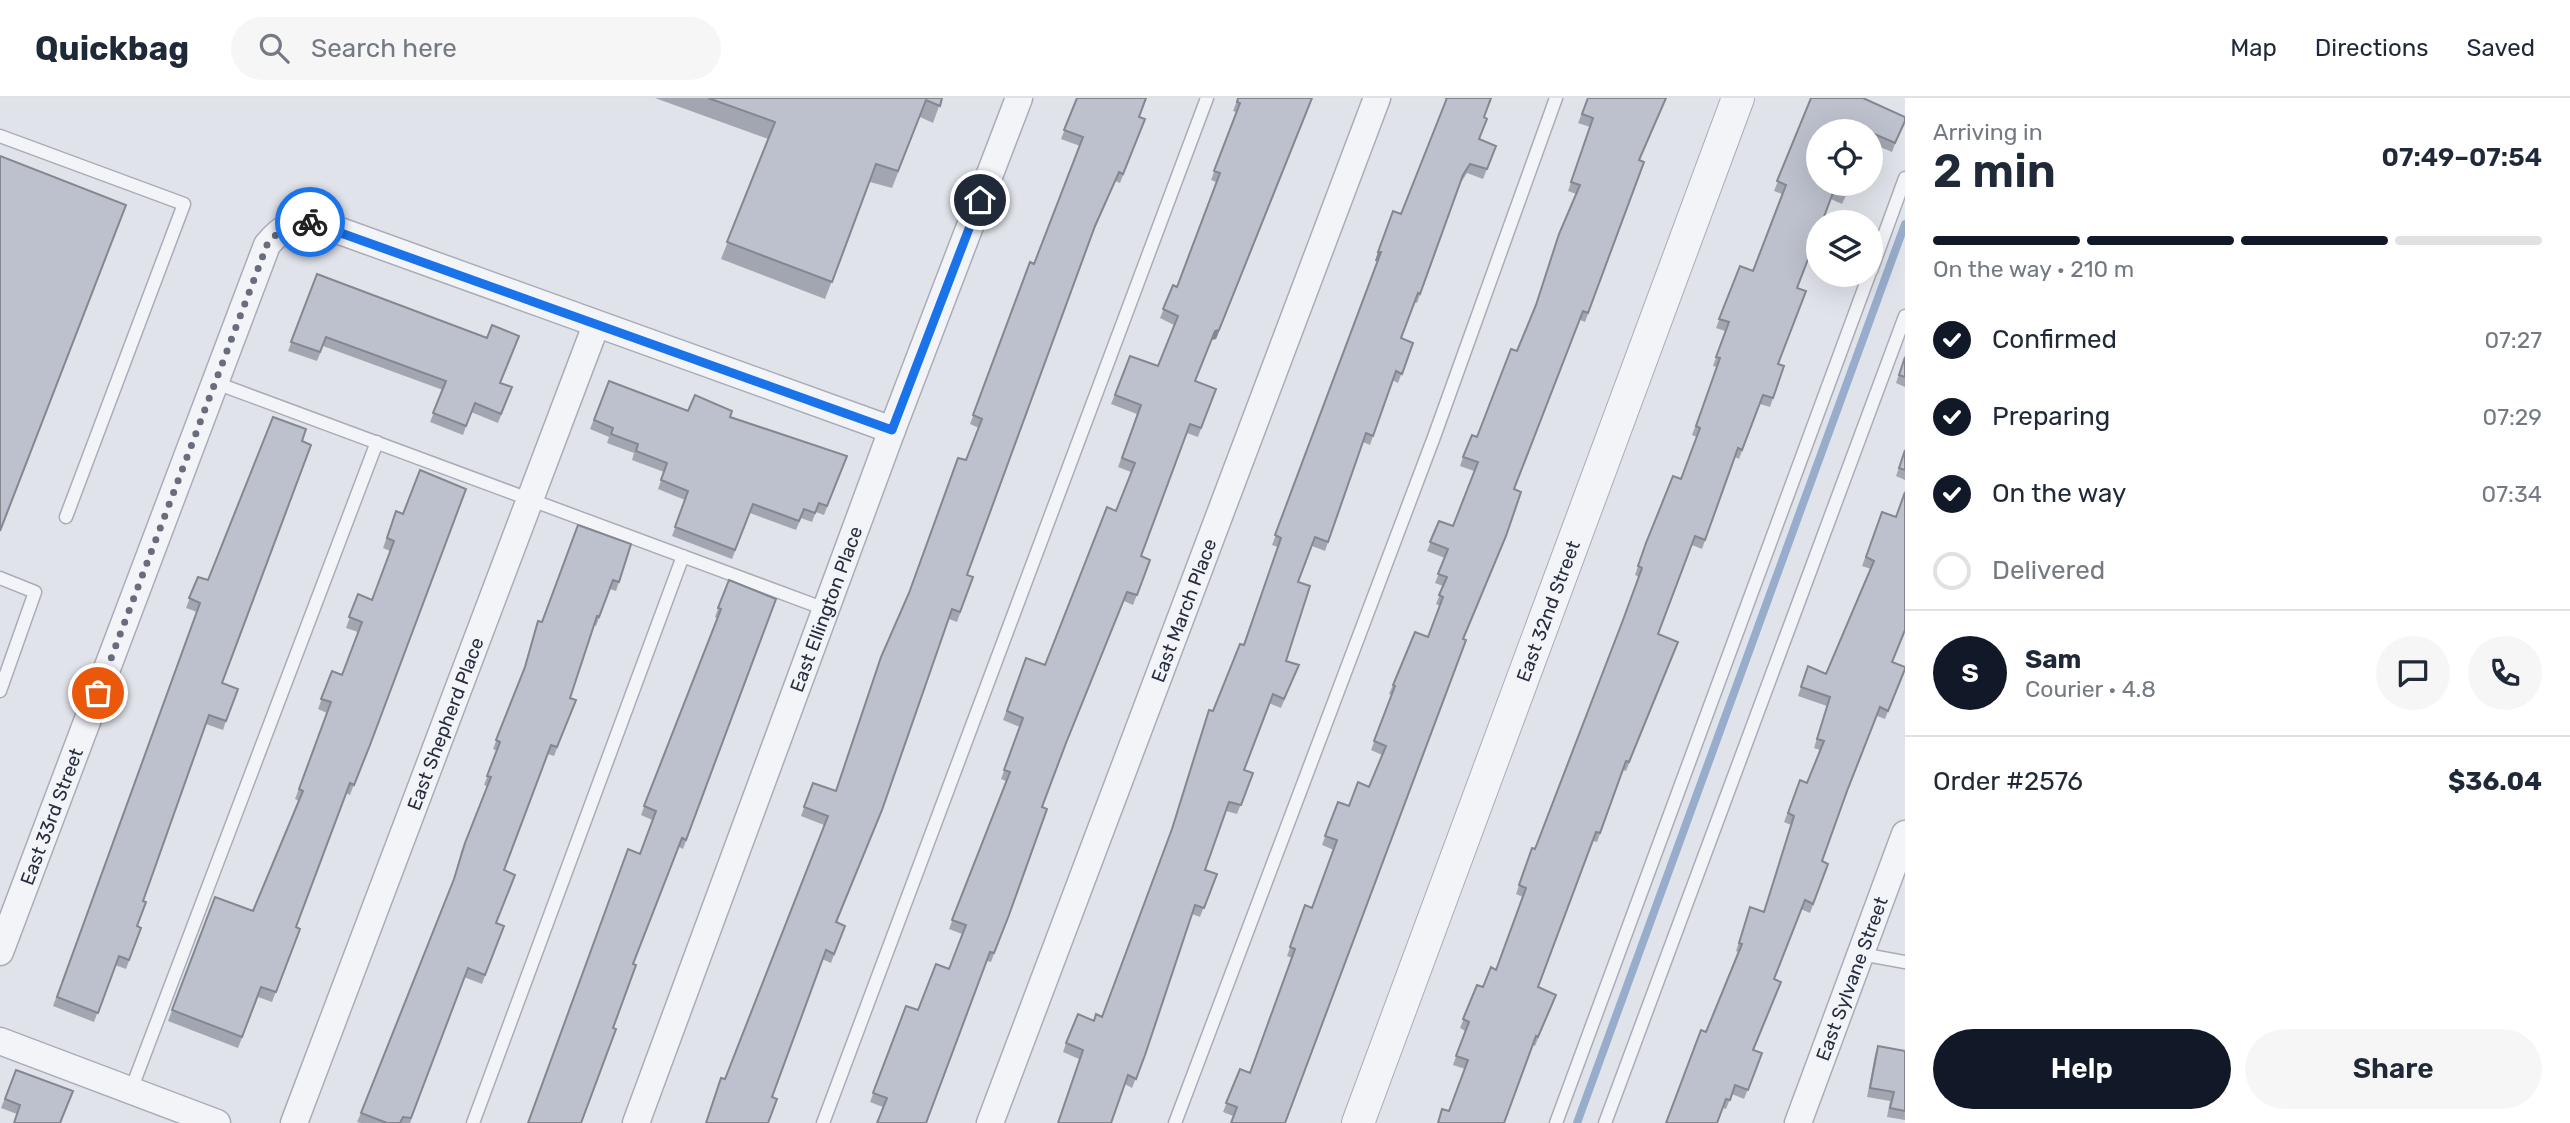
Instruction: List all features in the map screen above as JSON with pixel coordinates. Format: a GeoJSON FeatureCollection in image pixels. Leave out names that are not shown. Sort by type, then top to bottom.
{"type":"FeatureCollection","features":[{"type":"Feature","properties":{"kind":"street","name":"East Ellington Place"},"geometry":{"type":"LineString","coordinates":[[636,1123],[825,609],[1019,98]]}},
{"type":"Feature","properties":{"kind":"street","name":"East March Place"},"geometry":{"type":"LineString","coordinates":[[990,1123],[1377,98]]}},
{"type":"Feature","properties":{"kind":"street","name":"East 32nd Street"},"geometry":{"type":"LineString","coordinates":[[1358,1123],[1738,98]]}},
{"type":"Feature","properties":{"kind":"street","name":"East 33rd Street"},"geometry":{"type":"LineString","coordinates":[[0,952],[267,245],[280,229],[295,222],[315,222],[596,325]]}},
{"type":"Feature","properties":{"kind":"street"},"geometry":{"type":"LineString","coordinates":[[596,325],[892,430]]}},
{"type":"Feature","properties":{"kind":"street","name":"East Shepherd Place"},"geometry":{"type":"LineString","coordinates":[[294,1123],[596,325]]}},
{"type":"Feature","properties":{"kind":"street","name":"East Sylvane Street"},"geometry":{"type":"LineString","coordinates":[[1798,1123],[1905,834]]}},
{"type":"Feature","properties":{"kind":"street"},"geometry":{"type":"LineString","coordinates":[[0,1041],[217,1123]]}},
{"type":"Feature","properties":{"kind":"lane"},"geometry":{"type":"LineString","coordinates":[[823,1123],[1207,98]]}},
{"type":"Feature","properties":{"kind":"lane"},"geometry":{"type":"LineString","coordinates":[[1175,1123],[1434,437],[1556,98]]}},
{"type":"Feature","properties":{"kind":"lane"},"geometry":{"type":"LineString","coordinates":[[0,136],[184,204],[66,517]]}},
{"type":"Feature","properties":{"kind":"lane"},"geometry":{"type":"LineString","coordinates":[[1883,238],[1905,178]]}},
{"type":"Feature","properties":{"kind":"lane"},"geometry":{"type":"LineString","coordinates":[[1556,1123],[1865,287]]}},
{"type":"Feature","properties":{"kind":"lane"},"geometry":{"type":"LineString","coordinates":[[1605,1123],[1905,316]]}},
{"type":"Feature","properties":{"kind":"lane"},"geometry":{"type":"LineString","coordinates":[[216,383],[825,609]]}},
{"type":"Feature","properties":{"kind":"lane"},"geometry":{"type":"LineString","coordinates":[[131,1090],[377,442]]}},
{"type":"Feature","properties":{"kind":"lane"},"geometry":{"type":"LineString","coordinates":[[473,1123],[683,556]]}},
{"type":"Feature","properties":{"kind":"lane"},"geometry":{"type":"LineString","coordinates":[[0,578],[35,592],[0,691]]}},
{"type":"Feature","properties":{"kind":"lane"},"geometry":{"type":"LineString","coordinates":[[1861,954],[1905,962]]}},
{"type":"Feature","properties":{"kind":"building"},"geometry":{"type":"Polygon","coordinates":[[[708,98],[942,98],[940,106],[926,100],[898,171],[876,164],[832,282],[727,242],[775,122],[708,98]]]}},
{"type":"Feature","properties":{"kind":"building"},"geometry":{"type":"Polygon","coordinates":[[[1077,98],[1146,98],[1139,117],[1145,119],[1123,174],[1119,172],[1095,226],[967,575],[973,577],[960,612],[952,609],[882,810],[836,922],[845,926],[834,954],[826,950],[772,1097],[777,1099],[768,1123],[706,1123],[721,1078],[725,1079],[828,816],[804,807],[813,783],[836,791],[881,657],[909,593],[958,458],[966,460],[982,419],[973,415],[1030,262],[1034,264],[1083,137],[1064,130],[1077,98]]]}},
{"type":"Feature","properties":{"kind":"building"},"geometry":{"type":"Polygon","coordinates":[[[1238,98],[1312,98],[1219,330],[1215,331],[1195,381],[1216,389],[1201,428],[1190,424],[1141,556],[1150,560],[1137,595],[1127,592],[1066,743],[1042,807],[1047,809],[1009,915],[994,953],[990,952],[926,1123],[877,1123],[887,1098],[873,1093],[906,1006],[918,1010],[936,964],[949,969],[966,925],[952,920],[1010,772],[1004,770],[1023,718],[1007,711],[1026,658],[1045,665],[1107,507],[1116,511],[1135,463],[1122,458],[1141,405],[1115,395],[1130,356],[1158,366],[1178,316],[1163,309],[1173,285],[1177,287],[1220,173],[1214,171],[1240,103],[1237,102],[1238,98]]]}},
{"type":"Feature","properties":{"kind":"building"},"geometry":{"type":"Polygon","coordinates":[[[1447,98],[1491,98],[1479,139],[1496,146],[1487,169],[1470,164],[1463,175],[1420,294],[1418,293],[1401,338],[1413,343],[1402,374],[1396,371],[1373,436],[1366,433],[1328,542],[1315,537],[1298,582],[1310,586],[1286,661],[1299,665],[1284,699],[1273,694],[1244,770],[1253,773],[1241,805],[1229,802],[1205,870],[1217,874],[1204,908],[1195,905],[1136,1079],[1128,1075],[1111,1123],[1058,1123],[1083,1050],[1066,1043],[1078,1014],[1094,1021],[1096,1014],[1102,1017],[1172,829],[1209,710],[1213,711],[1240,644],[1244,645],[1281,538],[1275,535],[1381,252],[1378,252],[1393,211],[1401,214],[1447,98]]]}},
{"type":"Feature","properties":{"kind":"building"},"geometry":{"type":"Polygon","coordinates":[[[1588,98],[1666,98],[1639,160],[1644,162],[1588,313],[1583,311],[1514,489],[1521,492],[1506,536],[1463,639],[1466,640],[1285,1123],[1231,1123],[1237,1107],[1226,1103],[1240,1069],[1250,1073],[1295,949],[1290,947],[1305,905],[1312,908],[1337,840],[1325,836],[1338,802],[1349,806],[1358,782],[1369,787],[1386,746],[1374,741],[1395,686],[1393,685],[1415,632],[1428,637],[1443,597],[1439,595],[1447,577],[1438,574],[1448,549],[1430,542],[1439,521],[1453,526],[1478,462],[1463,457],[1472,435],[1477,437],[1511,349],[1517,351],[1536,305],[1559,234],[1580,185],[1571,182],[1593,118],[1582,114],[1588,98]]]}},
{"type":"Feature","properties":{"kind":"building"},"geometry":{"type":"Polygon","coordinates":[[[1811,98],[1863,98],[1905,117],[1895,143],[1883,138],[1883,119],[1806,119],[1806,196],[1832,196],[1826,210],[1806,210],[1806,264],[1797,288],[1806,291],[1778,364],[1784,366],[1773,398],[1763,395],[1742,450],[1738,448],[1705,540],[1695,536],[1658,634],[1678,642],[1629,762],[1626,761],[1600,833],[1596,832],[1538,987],[1556,995],[1538,1037],[1536,1036],[1504,1123],[1438,1123],[1442,1109],[1449,1111],[1468,1060],[1456,1056],[1469,1022],[1463,1019],[1477,985],[1483,987],[1491,967],[1496,970],[1526,888],[1519,885],[1623,620],[1642,568],[1638,566],[1646,543],[1673,476],[1681,479],[1700,428],[1696,426],[1720,358],[1716,357],[1729,322],[1719,319],[1740,266],[1753,271],[1786,185],[1777,181],[1811,98]]]}},
{"type":"Feature","properties":{"kind":"building"},"geometry":{"type":"Polygon","coordinates":[[[0,156],[126,205],[0,531],[0,156]]]}},
{"type":"Feature","properties":{"kind":"building"},"geometry":{"type":"Polygon","coordinates":[[[317,274],[487,338],[492,325],[519,336],[500,383],[512,387],[501,414],[475,403],[466,426],[433,413],[446,381],[326,337],[320,352],[291,342],[317,274]]]}},
{"type":"Feature","properties":{"kind":"building"},"geometry":{"type":"Polygon","coordinates":[[[1905,357],[1905,377],[1899,375],[1905,357]]]}},
{"type":"Feature","properties":{"kind":"building"},"geometry":{"type":"Polygon","coordinates":[[[609,381],[688,411],[695,395],[732,411],[730,417],[847,456],[827,506],[819,503],[815,513],[804,509],[799,521],[753,504],[735,550],[675,527],[688,491],[661,480],[667,463],[636,451],[638,444],[611,434],[613,428],[594,420],[609,381]]]}},
{"type":"Feature","properties":{"kind":"building"},"geometry":{"type":"Polygon","coordinates":[[[273,417],[306,429],[302,441],[311,445],[222,683],[238,689],[226,721],[209,715],[143,901],[146,902],[137,926],[141,928],[129,960],[119,956],[98,1013],[57,997],[200,603],[189,598],[198,577],[208,580],[273,417]]]}},
{"type":"Feature","properties":{"kind":"building"},"geometry":{"type":"Polygon","coordinates":[[[1905,450],[1905,470],[1899,468],[1905,450]]]}},
{"type":"Feature","properties":{"kind":"building"},"geometry":{"type":"Polygon","coordinates":[[[420,470],[466,489],[370,745],[354,785],[350,783],[296,927],[300,929],[276,992],[261,987],[242,1037],[172,1010],[215,897],[253,911],[303,791],[299,789],[331,702],[321,699],[332,671],[342,675],[362,622],[349,617],[358,594],[372,600],[394,541],[387,538],[396,511],[403,514],[420,470]]]}},
{"type":"Feature","properties":{"kind":"building"},"geometry":{"type":"Polygon","coordinates":[[[1905,492],[1905,630],[1892,662],[1905,669],[1888,711],[1880,707],[1822,861],[1828,864],[1813,904],[1805,900],[1774,979],[1781,982],[1753,1050],[1762,1053],[1748,1090],[1735,1085],[1730,1100],[1726,1099],[1717,1123],[1666,1123],[1701,1030],[1706,1032],[1742,944],[1739,943],[1750,907],[1764,912],[1794,816],[1788,813],[1800,780],[1807,783],[1824,741],[1817,739],[1830,697],[1801,687],[1808,666],[1826,674],[1874,561],[1866,557],[1882,512],[1896,517],[1905,492]]]}},
{"type":"Feature","properties":{"kind":"building"},"geometry":{"type":"Polygon","coordinates":[[[578,525],[631,544],[619,582],[613,580],[599,617],[597,616],[570,698],[576,700],[557,747],[551,745],[504,870],[515,875],[496,923],[504,926],[485,975],[468,968],[411,1118],[403,1117],[400,1123],[387,1123],[361,1113],[454,879],[491,777],[487,776],[500,742],[496,740],[525,667],[538,621],[542,622],[578,525]]]}},
{"type":"Feature","properties":{"kind":"building"},"geometry":{"type":"Polygon","coordinates":[[[729,580],[776,599],[686,840],[682,838],[633,964],[636,965],[613,1028],[616,1029],[581,1123],[528,1123],[628,849],[640,854],[656,811],[644,806],[721,609],[718,608],[729,580]]]}},
{"type":"Feature","properties":{"kind":"building"},"geometry":{"type":"Polygon","coordinates":[[[1878,1046],[1905,1051],[1905,1111],[1890,1108],[1894,1092],[1870,1088],[1878,1046]]]}},
{"type":"Feature","properties":{"kind":"building"},"geometry":{"type":"Polygon","coordinates":[[[16,1070],[73,1091],[60,1123],[14,1123],[20,1105],[5,1099],[16,1070]]]}},
{"type":"Feature","properties":{"kind":"waterway"},"geometry":{"type":"LineString","coordinates":[[1577,1123],[1905,224]]}},
{"type":"Feature","properties":{"kind":"way so far"},"geometry":{"type":"LineString","coordinates":[[98,693],[267,245],[280,229],[295,222],[310,222]]}},
{"type":"Feature","properties":{"kind":"route"},"geometry":{"type":"LineString","coordinates":[[310,222],[892,430],[980,200]]}}]}
